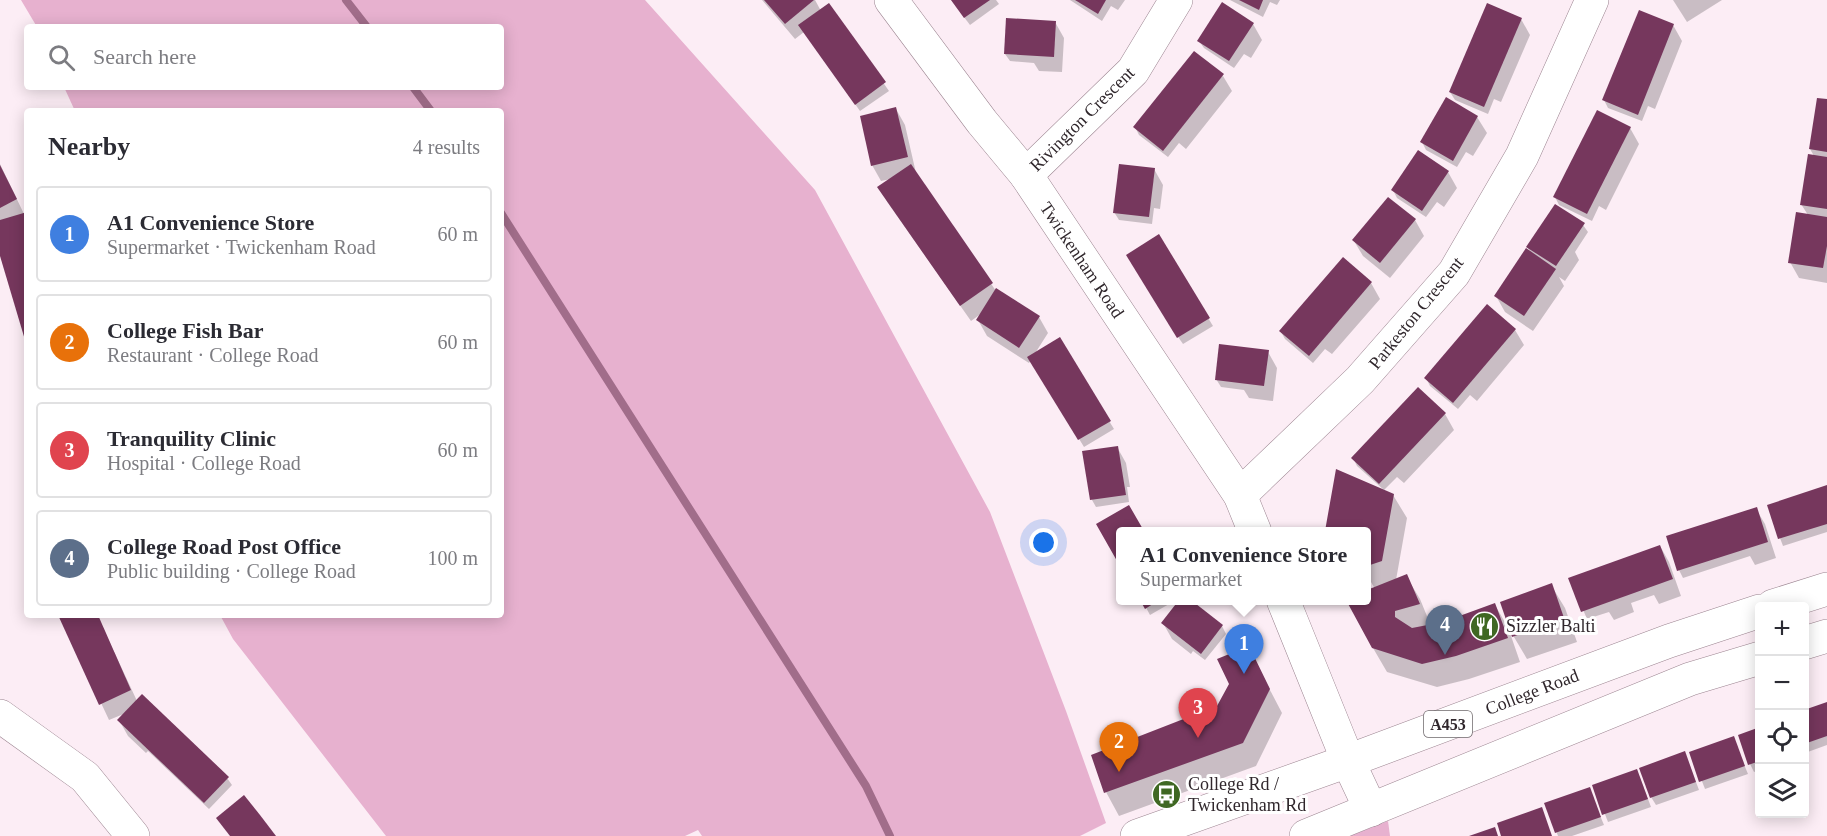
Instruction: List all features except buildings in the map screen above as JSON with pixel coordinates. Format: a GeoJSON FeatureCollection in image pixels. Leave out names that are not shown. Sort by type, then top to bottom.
{"type":"FeatureCollection","features":[{"type":"Feature","properties":{"kind":"street","name":"Twickenham Road"},"geometry":{"type":"LineString","coordinates":[[891,0],[982,122],[1026,175],[1240,495],[1253,527]]}},
{"type":"Feature","properties":{"kind":"street","name":"Rivington Crescent"},"geometry":{"type":"LineString","coordinates":[[1026,175],[1133,71],[1176,0]]}},
{"type":"Feature","properties":{"kind":"street","name":"Parkeston Crescent"},"geometry":{"type":"LineString","coordinates":[[1240,495],[1360,380],[1454,273],[1522,156],[1592,0]]}},
{"type":"Feature","properties":{"kind":"street"},"geometry":{"type":"LineString","coordinates":[[1786,602],[1827,589]]}},
{"type":"Feature","properties":{"kind":"street"},"geometry":{"type":"LineString","coordinates":[[1285,605],[1348,761],[1371,810]]}},
{"type":"Feature","properties":{"kind":"street","name":"College Road"},"geometry":{"type":"LineString","coordinates":[[1137,836],[1348,761],[1669,641],[1755,613]]}},
{"type":"Feature","properties":{"kind":"street"},"geometry":{"type":"LineString","coordinates":[[1809,642],[1827,636]]}},
{"type":"Feature","properties":{"kind":"street"},"geometry":{"type":"LineString","coordinates":[[1306,836],[1690,680],[1755,660]]}},
{"type":"Feature","properties":{"kind":"street"},"geometry":{"type":"LineString","coordinates":[[0,716],[85,777],[133,836]]}},
{"type":"Feature","properties":{"kind":"shaded area"},"geometry":{"type":"Polygon","coordinates":[[[21,0],[645,0],[815,190],[990,512],[1106,823],[1080,836],[702,836],[698,830],[685,836],[386,836],[233,639],[222,618],[504,618],[504,108],[74,108],[65,90],[504,90],[504,24],[35,24],[21,0]]]}},
{"type":"Feature","properties":{"kind":"shaded area"},"geometry":{"type":"Polygon","coordinates":[[[1388,821],[1390,836],[1349,836],[1388,821]]]}},
{"type":"Feature","properties":{"kind":"waterway"},"geometry":{"type":"LineString","coordinates":[[346,0],[365,24]]}},
{"type":"Feature","properties":{"kind":"waterway"},"geometry":{"type":"LineString","coordinates":[[415,90],[429,108]]}},
{"type":"Feature","properties":{"kind":"waterway"},"geometry":{"type":"LineString","coordinates":[[504,218],[866,786],[890,836]]}},
{"type":"Feature","properties":{"kind":"place","name":"Sizzler Balti"},"geometry":{"type":"Point","coordinates":[1485,626]}},
{"type":"Feature","properties":{"kind":"place","name":"College Road Post Office"},"geometry":{"type":"Point","coordinates":[1445,655]}},
{"type":"Feature","properties":{"kind":"place","name":"A1 Convenience Store"},"geometry":{"type":"Point","coordinates":[1244,674]}},
{"type":"Feature","properties":{"kind":"place","name":"Tranquility Clinic"},"geometry":{"type":"Point","coordinates":[1198,738]}},
{"type":"Feature","properties":{"kind":"place","name":"College Fish Bar"},"geometry":{"type":"Point","coordinates":[1119,772]}},
{"type":"Feature","properties":{"kind":"place","name":"College Rd / Twickenham Rd"},"geometry":{"type":"Point","coordinates":[1167,794]}}]}
